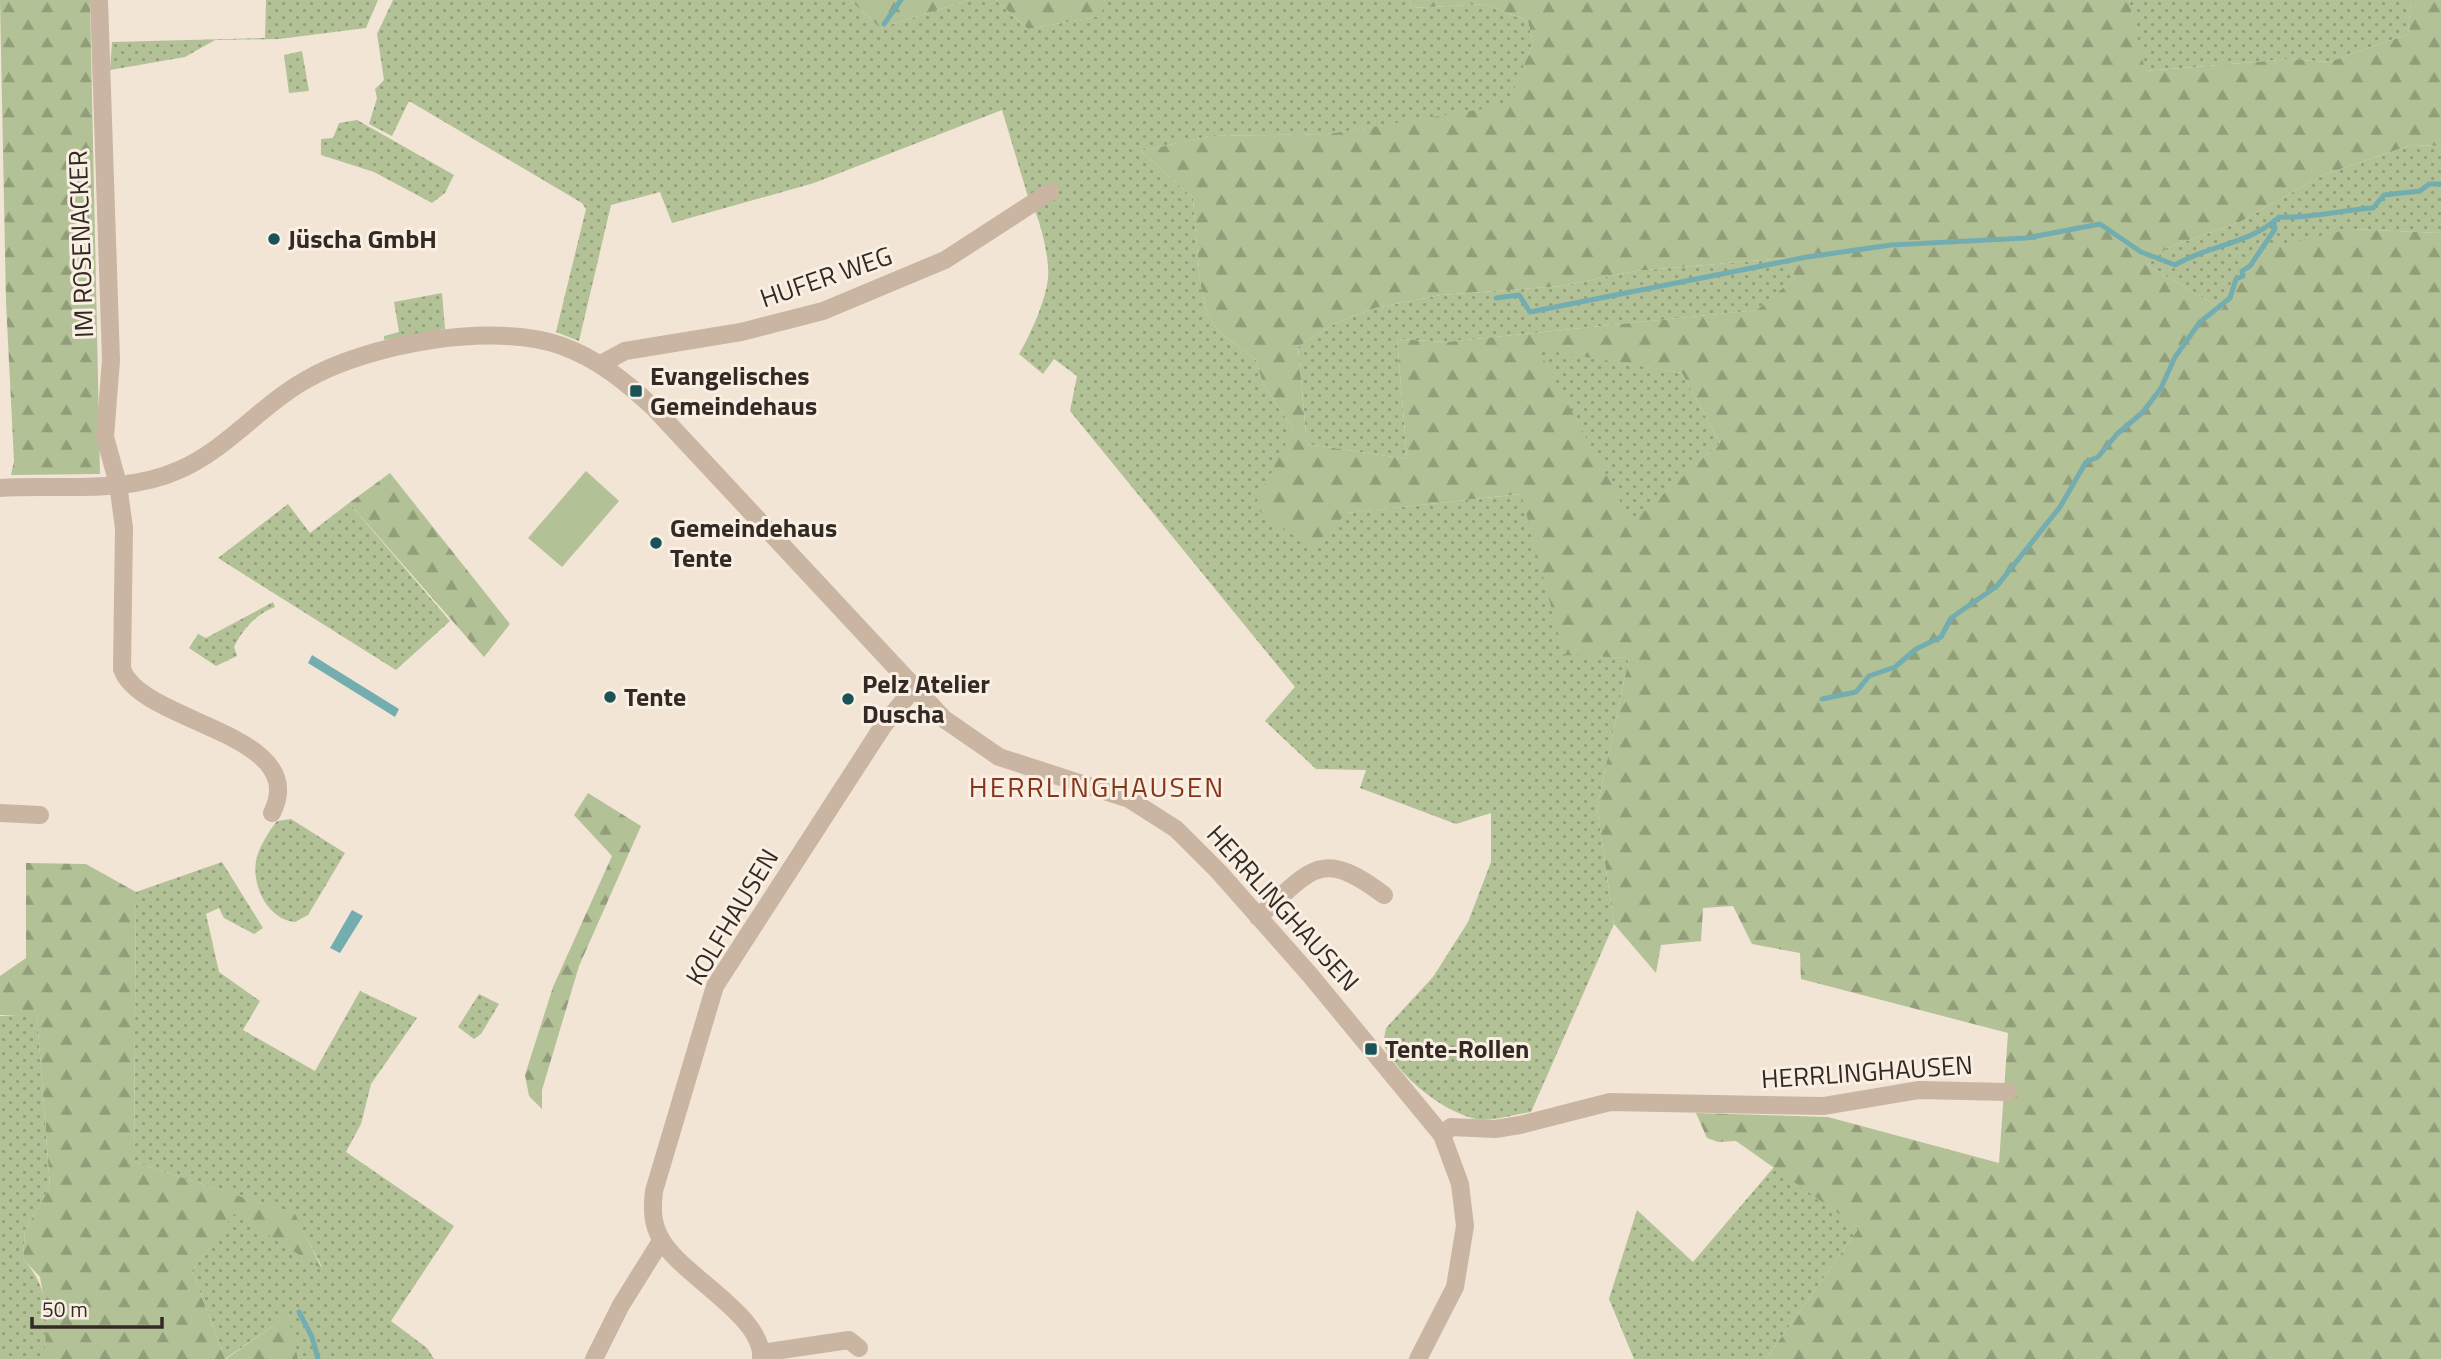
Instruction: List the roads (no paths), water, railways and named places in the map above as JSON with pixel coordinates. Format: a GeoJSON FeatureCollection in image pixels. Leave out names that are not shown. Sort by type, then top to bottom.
{"type":"FeatureCollection","features":[{"type":"Feature","properties":{"kind":"street","name":"IM ROSENACKER"},"geometry":{"type":"LineString","coordinates":[[99,0],[111,360],[105,436],[118,484]]}},
{"type":"Feature","properties":{"kind":"street","name":"HUFER WEG"},"geometry":{"type":"LineString","coordinates":[[600,364],[625,351],[741,332],[822,311],[945,260],[1050,192]]}},
{"type":"Feature","properties":{"kind":"street","name":"HERRLINGHAUSEN"},"geometry":{"type":"LineString","coordinates":[[6,487],[100,486],[155,479],[193,463],[285,392],[330,368],[362,356],[428,343],[500,337],[559,345],[600,364],[654,408],[944,719],[999,757],[1129,799],[1156,814],[1197,849],[1442,1135],[1464,1204],[1464,1239],[1459,1272],[1451,1296],[1418,1359]]}},
{"type":"Feature","properties":{"kind":"street"},"geometry":{"type":"LineString","coordinates":[[118,484],[124,528],[121,658],[126,681],[155,704],[212,727],[265,762],[278,783],[279,794],[272,813]]}},
{"type":"Feature","properties":{"kind":"street","name":"KOLFHAUSEN"},"geometry":{"type":"LineString","coordinates":[[661,1241],[652,1211],[654,1191],[715,986],[883,726],[914,688]]}},
{"type":"Feature","properties":{"kind":"street"},"geometry":{"type":"LineString","coordinates":[[0,813],[40,815]]}},
{"type":"Feature","properties":{"kind":"street"},"geometry":{"type":"LineString","coordinates":[[1258,917],[1308,874],[1325,866],[1355,875],[1384,895]]}},
{"type":"Feature","properties":{"kind":"street","name":"HERRLINGHAUSEN"},"geometry":{"type":"LineString","coordinates":[[1442,1135],[1451,1127],[1495,1129],[1610,1102],[1823,1106],[1918,1090],[2008,1092]]}},
{"type":"Feature","properties":{"kind":"street"},"geometry":{"type":"LineString","coordinates":[[594,1359],[621,1305],[661,1241],[741,1319],[758,1339],[761,1356],[849,1340],[859,1348]]}},
{"type":"Feature","properties":{"kind":"water"},"geometry":{"type":"Polygon","coordinates":[[[312,655],[399,709],[395,717],[308,663],[312,655]]]}},
{"type":"Feature","properties":{"kind":"water"},"geometry":{"type":"Polygon","coordinates":[[[352,910],[363,916],[340,953],[330,948],[352,910]]]}},
{"type":"Feature","properties":{"kind":"waterway"},"geometry":{"type":"LineString","coordinates":[[884,24],[901,0]]}},
{"type":"Feature","properties":{"kind":"waterway"},"geometry":{"type":"LineString","coordinates":[[1496,298],[1519,295],[1530,312],[1807,257],[1891,245],[2026,238],[2100,224],[2141,252],[2175,265],[2242,239],[2268,226],[2279,217],[2302,217],[2373,208],[2384,195],[2420,191],[2429,184],[2441,184]]}},
{"type":"Feature","properties":{"kind":"waterway"},"geometry":{"type":"LineString","coordinates":[[1822,699],[1856,692],[1869,676],[1895,667],[1916,649],[1941,637],[1951,618],[1997,586],[2060,507],[2086,462],[2098,457],[2117,434],[2143,412],[2161,388],[2175,357],[2200,322],[2230,298],[2236,279],[2243,276],[2242,271],[2250,266],[2275,229],[2274,221]]}},
{"type":"Feature","properties":{"kind":"waterway"},"geometry":{"type":"LineString","coordinates":[[299,1312],[312,1337],[318,1359]]}},
{"type":"Feature","properties":{"kind":"place","name":"Jüscha GmbH"},"geometry":{"type":"Point","coordinates":[274,239]}},
{"type":"Feature","properties":{"kind":"place","name":"Evangelisches Gemeindehaus"},"geometry":{"type":"Point","coordinates":[636,391]}},
{"type":"Feature","properties":{"kind":"place","name":"Gemeindehaus Tente"},"geometry":{"type":"Point","coordinates":[656,543]}},
{"type":"Feature","properties":{"kind":"place","name":"Tente"},"geometry":{"type":"Point","coordinates":[610,697]}},
{"type":"Feature","properties":{"kind":"place","name":"Pelz Atelier Duscha"},"geometry":{"type":"Point","coordinates":[848,699]}},
{"type":"Feature","properties":{"kind":"place","name":"Tente-Rollen"},"geometry":{"type":"Point","coordinates":[1371,1049]}},
{"type":"Feature","properties":{"kind":"district","name":"HERRLINGHAUSEN"},"geometry":{"type":"Point","coordinates":[1097,787]}}]}
